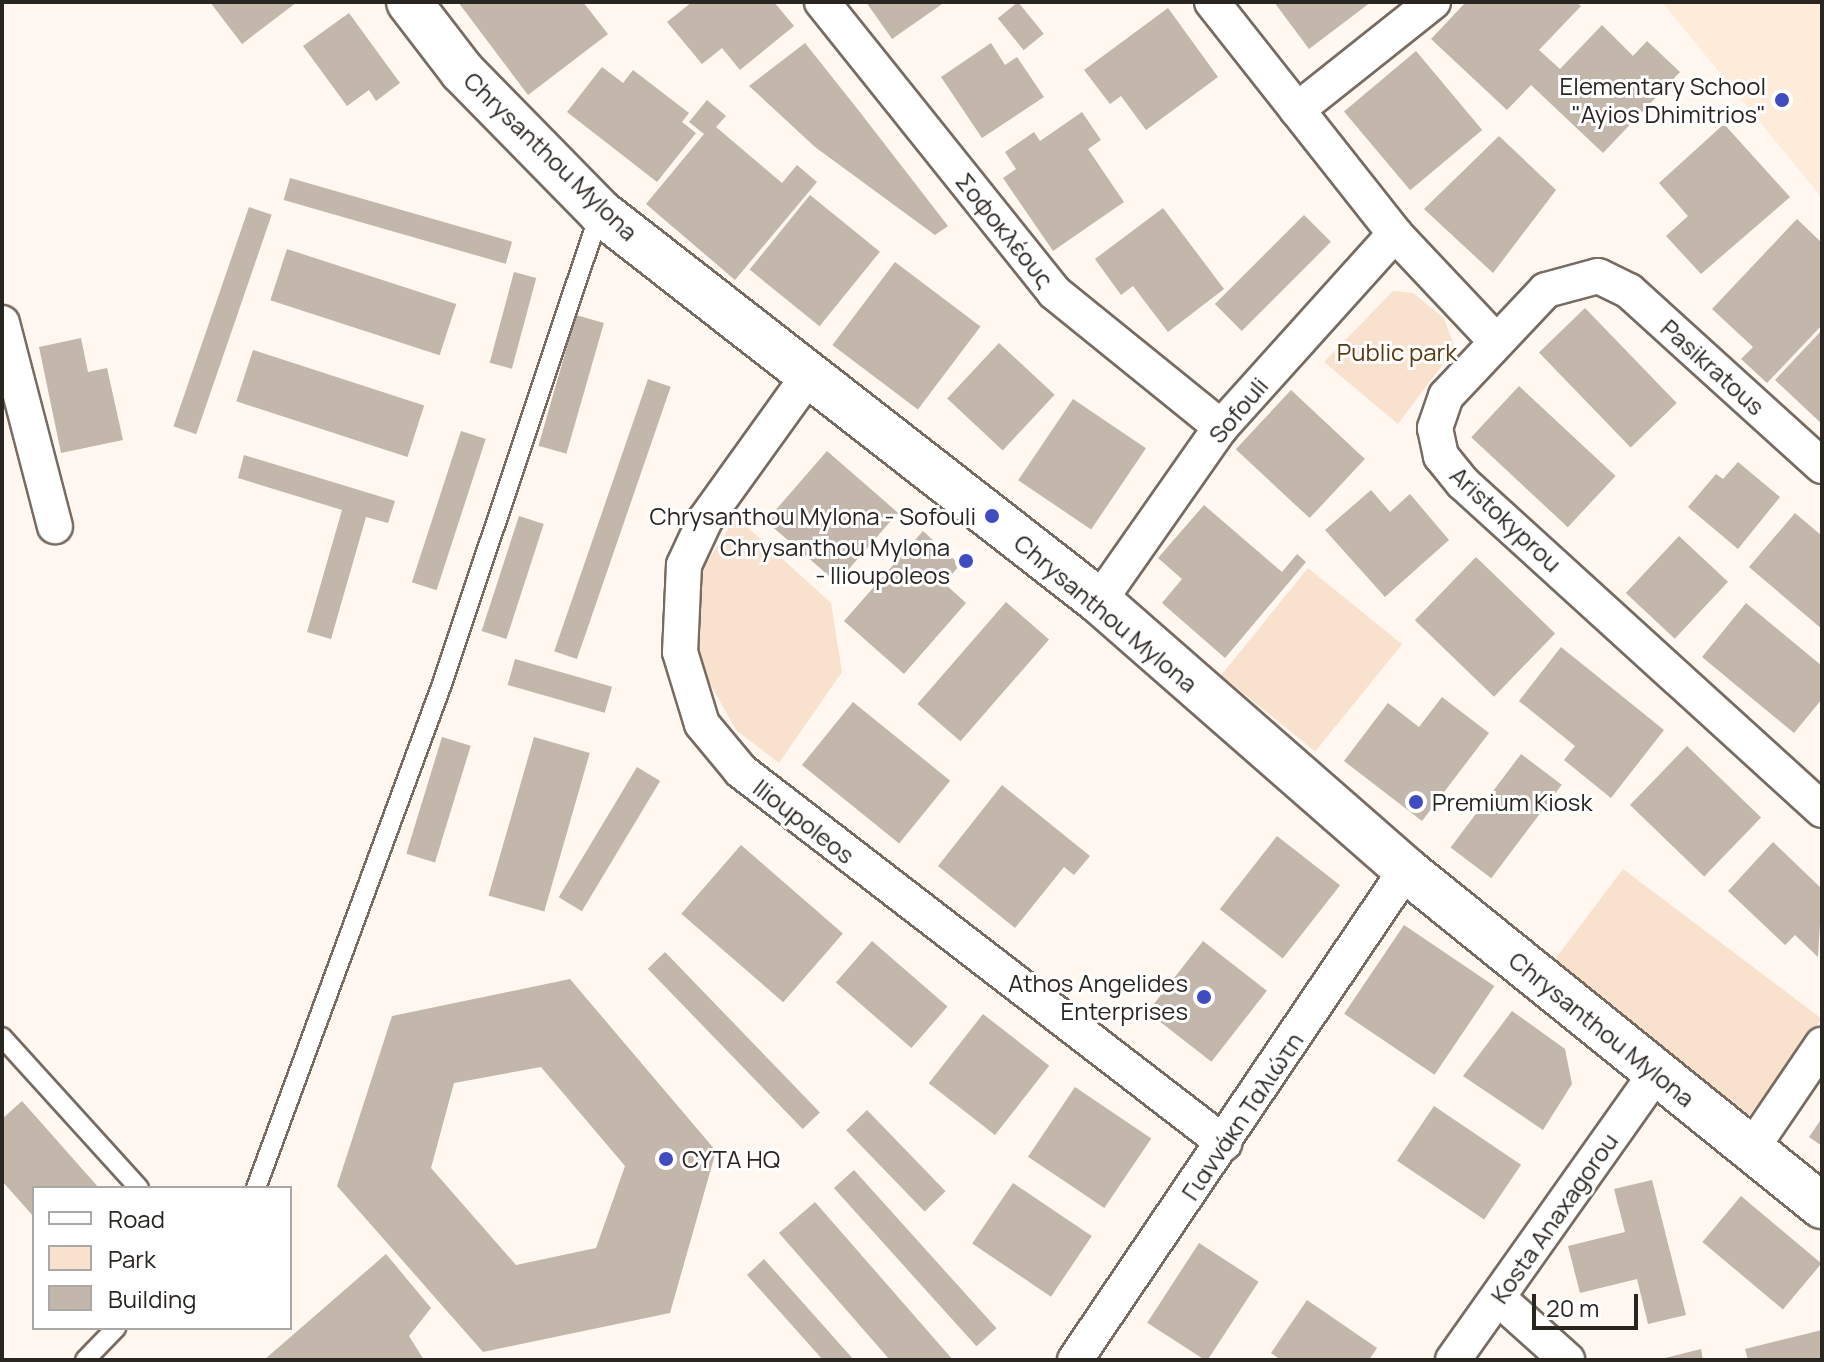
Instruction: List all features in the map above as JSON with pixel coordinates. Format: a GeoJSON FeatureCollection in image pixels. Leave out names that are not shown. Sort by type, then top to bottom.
{"type":"FeatureCollection","features":[{"type":"Feature","properties":{"kind":"street","name":"Chrysanthou Mylona"},"geometry":{"type":"LineString","coordinates":[[409,2],[462,71],[600,212],[807,378],[1099,601],[1406,870],[1655,1075],[1752,1148],[1822,1206]]}},
{"type":"Feature","properties":{"kind":"street","name":"Σοφοκλέους"},"geometry":{"type":"LineString","coordinates":[[822,2],[1054,292],[1221,427]]}},
{"type":"Feature","properties":{"kind":"street"},"geometry":{"type":"LineString","coordinates":[[1212,2],[1395,234],[1495,340]]}},
{"type":"Feature","properties":{"kind":"street"},"geometry":{"type":"LineString","coordinates":[[1297,110],[1433,2]]}},
{"type":"Feature","properties":{"kind":"street","name":"Sofouli"},"geometry":{"type":"LineString","coordinates":[[1099,601],[1221,427],[1395,234]]}},
{"type":"Feature","properties":{"kind":"street","name":"Aristokyprou"},"geometry":{"type":"LineString","coordinates":[[1598,276],[1546,290],[1495,340],[1437,416],[1441,456],[1822,810]]}},
{"type":"Feature","properties":{"kind":"street","name":"Pasikratous"},"geometry":{"type":"LineString","coordinates":[[1598,276],[1629,291],[1822,466]]}},
{"type":"Feature","properties":{"kind":"street"},"geometry":{"type":"LineString","coordinates":[[2,323],[55,526]]}},
{"type":"Feature","properties":{"kind":"street","name":"Ilioupoleos"},"geometry":{"type":"LineString","coordinates":[[807,378],[705,520],[684,565],[680,652],[702,724],[741,771],[1224,1143]]}},
{"type":"Feature","properties":{"kind":"street","name":"Γιαννάκη Ταλιώτη"},"geometry":{"type":"LineString","coordinates":[[1075,1360],[1406,870]]}},
{"type":"Feature","properties":{"kind":"street"},"geometry":{"type":"LineString","coordinates":[[1752,1148],[1822,1045]]}},
{"type":"Feature","properties":{"kind":"street","name":"Kosta Anaxagorou"},"geometry":{"type":"LineString","coordinates":[[1453,1360],[1655,1075]]}},
{"type":"Feature","properties":{"kind":"street"},"geometry":{"type":"LineString","coordinates":[[1498,1298],[1567,1360]]}},
{"type":"Feature","properties":{"kind":"lane"},"geometry":{"type":"LineString","coordinates":[[257,1186],[442,684],[600,212]]}},
{"type":"Feature","properties":{"kind":"lane"},"geometry":{"type":"LineString","coordinates":[[2,1037],[137,1186]]}},
{"type":"Feature","properties":{"kind":"lane"},"geometry":{"type":"LineString","coordinates":[[85,1360],[114,1330]]}},
{"type":"Feature","properties":{"kind":"shaded area","name":"Elementary School \"Ayios Dhimitrios\""},"geometry":{"type":"Polygon","coordinates":[[[1662,2],[1822,2],[1822,198],[1662,2]]]}},
{"type":"Feature","properties":{"kind":"green space","name":"Public park"},"geometry":{"type":"Polygon","coordinates":[[[1393,291],[1413,293],[1444,318],[1455,348],[1398,424],[1324,362],[1393,291]]]}},
{"type":"Feature","properties":{"kind":"green space"},"geometry":{"type":"Polygon","coordinates":[[[736,517],[831,603],[842,672],[779,763],[736,730],[708,680],[693,623],[700,573],[736,517]]]}},
{"type":"Feature","properties":{"kind":"green space"},"geometry":{"type":"Polygon","coordinates":[[[1308,568],[1402,644],[1315,751],[1221,675],[1308,568]]]}},
{"type":"Feature","properties":{"kind":"green space"},"geometry":{"type":"Polygon","coordinates":[[[1623,869],[1822,1019],[1744,1122],[1545,972],[1623,869]]]}},
{"type":"Feature","properties":{"kind":"building"},"geometry":{"type":"Polygon","coordinates":[[[210,2],[297,2],[242,44],[210,2]]]}},
{"type":"Feature","properties":{"kind":"building"},"geometry":{"type":"Polygon","coordinates":[[[458,2],[583,2],[608,34],[528,95],[458,2]]]}},
{"type":"Feature","properties":{"kind":"building"},"geometry":{"type":"Polygon","coordinates":[[[692,2],[774,2],[794,26],[740,70],[722,48],[702,64],[667,22],[692,2]]]}},
{"type":"Feature","properties":{"kind":"building"},"geometry":{"type":"Polygon","coordinates":[[[866,2],[945,2],[892,39],[866,2]]]}},
{"type":"Feature","properties":{"kind":"building"},"geometry":{"type":"Polygon","coordinates":[[[1018,2],[1044,34],[1024,50],[998,18],[1018,2]]]}},
{"type":"Feature","properties":{"kind":"building"},"geometry":{"type":"Polygon","coordinates":[[[1274,2],[1371,2],[1309,49],[1274,2]]]}},
{"type":"Feature","properties":{"kind":"building"},"geometry":{"type":"Polygon","coordinates":[[[1466,2],[1576,2],[1581,6],[1539,50],[1560,69],[1602,25],[1633,56],[1647,41],[1680,72],[1603,153],[1531,85],[1507,110],[1431,39],[1466,2]]]}},
{"type":"Feature","properties":{"kind":"building"},"geometry":{"type":"Polygon","coordinates":[[[1168,8],[1218,77],[1146,130],[1121,96],[1110,104],[1084,70],[1168,8]]]}},
{"type":"Feature","properties":{"kind":"building"},"geometry":{"type":"Polygon","coordinates":[[[349,13],[400,83],[376,101],[369,90],[347,106],[303,46],[349,13]]]}},
{"type":"Feature","properties":{"kind":"building"},"geometry":{"type":"Polygon","coordinates":[[[805,43],[948,226],[935,235],[815,147],[749,86],[805,43]]]}},
{"type":"Feature","properties":{"kind":"building"},"geometry":{"type":"Polygon","coordinates":[[[991,43],[1005,65],[1017,57],[1044,97],[982,138],[941,77],[991,43]]]}},
{"type":"Feature","properties":{"kind":"building"},"geometry":{"type":"Polygon","coordinates":[[[1416,51],[1482,130],[1410,190],[1344,111],[1416,51]]]}},
{"type":"Feature","properties":{"kind":"building"},"geometry":{"type":"Polygon","coordinates":[[[602,67],[623,83],[633,70],[689,113],[682,122],[696,133],[657,182],[567,112],[602,67]]]}},
{"type":"Feature","properties":{"kind":"building"},"geometry":{"type":"Polygon","coordinates":[[[707,100],[726,116],[716,127],[782,183],[797,165],[817,182],[735,280],[646,204],[704,134],[689,122],[707,100]]]}},
{"type":"Feature","properties":{"kind":"building"},"geometry":{"type":"Polygon","coordinates":[[[1082,112],[1101,140],[1088,149],[1124,202],[1053,251],[1003,178],[1016,169],[1005,152],[1034,132],[1040,141],[1082,112]]]}},
{"type":"Feature","properties":{"kind":"building"},"geometry":{"type":"Polygon","coordinates":[[[1724,124],[1790,197],[1701,274],[1666,236],[1688,216],[1659,183],[1724,124]]]}},
{"type":"Feature","properties":{"kind":"building"},"geometry":{"type":"Polygon","coordinates":[[[1499,136],[1556,190],[1493,273],[1424,209],[1499,136]]]}},
{"type":"Feature","properties":{"kind":"building"},"geometry":{"type":"Polygon","coordinates":[[[290,178],[512,242],[506,264],[284,200],[290,178]]]}},
{"type":"Feature","properties":{"kind":"building"},"geometry":{"type":"Polygon","coordinates":[[[810,195],[880,252],[820,326],[750,270],[810,195]]]}},
{"type":"Feature","properties":{"kind":"building"},"geometry":{"type":"Polygon","coordinates":[[[249,207],[272,215],[196,434],[173,426],[249,207]]]}},
{"type":"Feature","properties":{"kind":"building"},"geometry":{"type":"Polygon","coordinates":[[[1163,208],[1224,289],[1168,332],[1133,286],[1121,295],[1095,259],[1163,208]]]}},
{"type":"Feature","properties":{"kind":"building"},"geometry":{"type":"Polygon","coordinates":[[[1304,215],[1331,242],[1242,331],[1215,304],[1304,215]]]}},
{"type":"Feature","properties":{"kind":"building"},"geometry":{"type":"Polygon","coordinates":[[[1797,219],[1822,243],[1822,325],[1767,383],[1741,359],[1753,347],[1712,309],[1797,219]]]}},
{"type":"Feature","properties":{"kind":"building"},"geometry":{"type":"Polygon","coordinates":[[[287,249],[456,304],[440,355],[270,300],[287,249]]]}},
{"type":"Feature","properties":{"kind":"building"},"geometry":{"type":"Polygon","coordinates":[[[895,262],[980,326],[918,409],[832,345],[895,262]]]}},
{"type":"Feature","properties":{"kind":"building"},"geometry":{"type":"Polygon","coordinates":[[[514,272],[536,278],[512,369],[490,363],[514,272]]]}},
{"type":"Feature","properties":{"kind":"building"},"geometry":{"type":"Polygon","coordinates":[[[1585,308],[1677,403],[1631,447],[1539,352],[1585,308]]]}},
{"type":"Feature","properties":{"kind":"building"},"geometry":{"type":"Polygon","coordinates":[[[576,315],[604,323],[566,454],[539,446],[576,315]]]}},
{"type":"Feature","properties":{"kind":"building"},"geometry":{"type":"Polygon","coordinates":[[[1822,330],[1822,424],[1775,380],[1822,330]]]}},
{"type":"Feature","properties":{"kind":"building"},"geometry":{"type":"Polygon","coordinates":[[[81,338],[88,372],[107,368],[123,440],[61,453],[39,347],[81,338]]]}},
{"type":"Feature","properties":{"kind":"building"},"geometry":{"type":"Polygon","coordinates":[[[999,343],[1055,395],[1003,450],[947,399],[999,343]]]}},
{"type":"Feature","properties":{"kind":"building"},"geometry":{"type":"Polygon","coordinates":[[[253,350],[424,406],[408,457],[236,401],[253,350]]]}},
{"type":"Feature","properties":{"kind":"building"},"geometry":{"type":"Polygon","coordinates":[[[648,379],[671,387],[577,659],[554,651],[648,379]]]}},
{"type":"Feature","properties":{"kind":"building"},"geometry":{"type":"Polygon","coordinates":[[[1519,386],[1616,476],[1568,527],[1471,437],[1519,386]]]}},
{"type":"Feature","properties":{"kind":"building"},"geometry":{"type":"Polygon","coordinates":[[[1291,390],[1365,459],[1310,518],[1236,449],[1291,390]]]}},
{"type":"Feature","properties":{"kind":"building"},"geometry":{"type":"Polygon","coordinates":[[[1073,399],[1146,448],[1091,529],[1018,480],[1073,399]]]}},
{"type":"Feature","properties":{"kind":"building"},"geometry":{"type":"Polygon","coordinates":[[[461,431],[486,439],[437,590],[412,582],[461,431]]]}},
{"type":"Feature","properties":{"kind":"building"},"geometry":{"type":"Polygon","coordinates":[[[827,451],[898,513],[837,583],[766,521],[827,451]]]}},
{"type":"Feature","properties":{"kind":"building"},"geometry":{"type":"Polygon","coordinates":[[[244,455],[395,501],[388,523],[366,517],[331,639],[307,632],[342,510],[238,478],[244,455]]]}},
{"type":"Feature","properties":{"kind":"building"},"geometry":{"type":"Polygon","coordinates":[[[1738,462],[1780,497],[1738,549],[1688,507],[1716,474],[1723,479],[1738,462]]]}},
{"type":"Feature","properties":{"kind":"building"},"geometry":{"type":"Polygon","coordinates":[[[1371,490],[1390,512],[1410,494],[1449,540],[1385,597],[1325,530],[1371,490]]]}},
{"type":"Feature","properties":{"kind":"building"},"geometry":{"type":"Polygon","coordinates":[[[1204,505],[1282,572],[1297,554],[1306,562],[1225,658],[1162,603],[1182,579],[1158,558],[1204,505]]]}},
{"type":"Feature","properties":{"kind":"building"},"geometry":{"type":"Polygon","coordinates":[[[1795,513],[1822,536],[1822,629],[1749,567],[1795,513]]]}},
{"type":"Feature","properties":{"kind":"building"},"geometry":{"type":"Polygon","coordinates":[[[519,516],[544,524],[506,639],[482,631],[519,516]]]}},
{"type":"Feature","properties":{"kind":"building"},"geometry":{"type":"Polygon","coordinates":[[[923,531],[960,565],[944,583],[966,603],[904,674],[844,621],[923,531]]]}},
{"type":"Feature","properties":{"kind":"building"},"geometry":{"type":"Polygon","coordinates":[[[1679,536],[1728,582],[1675,639],[1626,593],[1679,536]]]}},
{"type":"Feature","properties":{"kind":"building"},"geometry":{"type":"Polygon","coordinates":[[[1476,557],[1555,633],[1494,697],[1415,620],[1476,557]]]}},
{"type":"Feature","properties":{"kind":"building"},"geometry":{"type":"Polygon","coordinates":[[[1006,602],[1049,639],[960,741],[917,704],[1006,602]]]}},
{"type":"Feature","properties":{"kind":"building"},"geometry":{"type":"Polygon","coordinates":[[[1746,603],[1822,666],[1822,699],[1794,733],[1702,657],[1746,603]]]}},
{"type":"Feature","properties":{"kind":"building"},"geometry":{"type":"Polygon","coordinates":[[[1561,647],[1664,730],[1611,798],[1564,760],[1575,746],[1519,701],[1561,647]]]}},
{"type":"Feature","properties":{"kind":"building"},"geometry":{"type":"Polygon","coordinates":[[[515,659],[612,687],[605,713],[508,685],[515,659]]]}},
{"type":"Feature","properties":{"kind":"building"},"geometry":{"type":"Polygon","coordinates":[[[1442,697],[1489,733],[1422,821],[1344,761],[1388,703],[1419,727],[1442,697]]]}},
{"type":"Feature","properties":{"kind":"building"},"geometry":{"type":"Polygon","coordinates":[[[853,702],[950,781],[899,844],[802,765],[853,702]]]}},
{"type":"Feature","properties":{"kind":"building"},"geometry":{"type":"Polygon","coordinates":[[[442,737],[471,746],[435,862],[406,854],[442,737]]]}},
{"type":"Feature","properties":{"kind":"building"},"geometry":{"type":"Polygon","coordinates":[[[534,737],[590,753],[544,912],[489,896],[534,737]]]}},
{"type":"Feature","properties":{"kind":"building"},"geometry":{"type":"Polygon","coordinates":[[[1687,746],[1761,818],[1704,877],[1630,805],[1687,746]]]}},
{"type":"Feature","properties":{"kind":"building"},"geometry":{"type":"Polygon","coordinates":[[[1521,754],[1562,785],[1491,878],[1451,847],[1521,754]]]}},
{"type":"Feature","properties":{"kind":"building"},"geometry":{"type":"Polygon","coordinates":[[[637,767],[660,781],[582,911],[559,897],[637,767]]]}},
{"type":"Feature","properties":{"kind":"building"},"geometry":{"type":"Polygon","coordinates":[[[1002,785],[1090,856],[1074,875],[1064,867],[1015,928],[938,866],[1002,785]]]}},
{"type":"Feature","properties":{"kind":"building"},"geometry":{"type":"Polygon","coordinates":[[[1277,836],[1340,885],[1283,959],[1220,909],[1277,836]]]}},
{"type":"Feature","properties":{"kind":"building"},"geometry":{"type":"Polygon","coordinates":[[[1773,842],[1822,889],[1818,957],[1795,935],[1785,945],[1728,891],[1773,842]]]}},
{"type":"Feature","properties":{"kind":"building"},"geometry":{"type":"Polygon","coordinates":[[[741,845],[843,934],[783,1002],[681,914],[741,845]]]}},
{"type":"Feature","properties":{"kind":"building"},"geometry":{"type":"Polygon","coordinates":[[[1404,925],[1494,986],[1435,1075],[1344,1014],[1404,925]]]}},
{"type":"Feature","properties":{"kind":"building"},"geometry":{"type":"Polygon","coordinates":[[[872,941],[947,1007],[911,1048],[836,983],[872,941]]]}},
{"type":"Feature","properties":{"kind":"building"},"geometry":{"type":"Polygon","coordinates":[[[1203,941],[1267,991],[1211,1062],[1148,1012],[1203,941]]]}},
{"type":"Feature","properties":{"kind":"building"},"geometry":{"type":"Polygon","coordinates":[[[665,952],[820,1112],[803,1129],[648,969],[665,952]]]}},
{"type":"Feature","properties":{"kind":"building","name":"CYTA HQ"},"geometry":{"type":"Polygon","coordinates":[[[570,979],[716,1151],[670,1313],[483,1352],[337,1186],[392,1016],[570,979]],[[541,1067],[454,1083],[431,1168],[516,1265],[596,1248],[625,1166],[541,1067]]]}},
{"type":"Feature","properties":{"kind":"building"},"geometry":{"type":"Polygon","coordinates":[[[1512,1011],[1565,1049],[1572,1084],[1543,1130],[1463,1076],[1512,1011]]]}},
{"type":"Feature","properties":{"kind":"building"},"geometry":{"type":"Polygon","coordinates":[[[983,1014],[1049,1066],[995,1135],[929,1083],[983,1014]]]}},
{"type":"Feature","properties":{"kind":"building"},"geometry":{"type":"Polygon","coordinates":[[[1075,1087],[1151,1138],[1104,1208],[1028,1157],[1075,1087]]]}},
{"type":"Feature","properties":{"kind":"building"},"geometry":{"type":"Polygon","coordinates":[[[22,1101],[97,1186],[32,1186],[32,1215],[2,1181],[2,1119],[22,1101]]]}},
{"type":"Feature","properties":{"kind":"building"},"geometry":{"type":"Polygon","coordinates":[[[1434,1106],[1521,1165],[1484,1219],[1397,1161],[1434,1106]]]}},
{"type":"Feature","properties":{"kind":"building"},"geometry":{"type":"Polygon","coordinates":[[[867,1110],[945,1191],[925,1211],[846,1130],[867,1110]]]}},
{"type":"Feature","properties":{"kind":"building"},"geometry":{"type":"Polygon","coordinates":[[[1822,1118],[1822,1146],[1809,1137],[1822,1118]]]}},
{"type":"Feature","properties":{"kind":"building"},"geometry":{"type":"Polygon","coordinates":[[[854,1170],[997,1328],[976,1346],[834,1188],[854,1170]]]}},
{"type":"Feature","properties":{"kind":"building"},"geometry":{"type":"Polygon","coordinates":[[[1652,1180],[1686,1315],[1648,1324],[1637,1279],[1580,1293],[1568,1246],[1625,1232],[1614,1189],[1652,1180]]]}},
{"type":"Feature","properties":{"kind":"building"},"geometry":{"type":"Polygon","coordinates":[[[1013,1183],[1092,1236],[1051,1297],[972,1244],[1013,1183]]]}},
{"type":"Feature","properties":{"kind":"building"},"geometry":{"type":"Polygon","coordinates":[[[1741,1196],[1821,1263],[1783,1309],[1702,1242],[1741,1196]]]}},
{"type":"Feature","properties":{"kind":"building"},"geometry":{"type":"Polygon","coordinates":[[[815,1202],[953,1360],[890,1360],[779,1233],[815,1202]]]}},
{"type":"Feature","properties":{"kind":"building"},"geometry":{"type":"Polygon","coordinates":[[[1199,1243],[1259,1282],[1208,1360],[1147,1323],[1199,1243]]]}},
{"type":"Feature","properties":{"kind":"building"},"geometry":{"type":"Polygon","coordinates":[[[386,1254],[431,1308],[409,1336],[424,1360],[264,1360],[386,1254]]]}},
{"type":"Feature","properties":{"kind":"building"},"geometry":{"type":"Polygon","coordinates":[[[764,1259],[854,1360],[823,1360],[747,1275],[764,1259]]]}},
{"type":"Feature","properties":{"kind":"building"},"geometry":{"type":"Polygon","coordinates":[[[1307,1300],[1377,1348],[1369,1360],[1281,1360],[1271,1353],[1307,1300]]]}},
{"type":"Feature","properties":{"kind":"building"},"geometry":{"type":"Polygon","coordinates":[[[1822,1330],[1822,1360],[1748,1360],[1745,1349],[1822,1330]]]}},
{"type":"Feature","properties":{"kind":"building"},"geometry":{"type":"Polygon","coordinates":[[[1701,1349],[1703,1360],[1661,1360],[1661,1359],[1701,1349]]]}},
{"type":"Feature","properties":{"kind":"place","name":"Elementary School \"Ayios Dhimitrios\""},"geometry":{"type":"Point","coordinates":[1782,100]}},
{"type":"Feature","properties":{"kind":"place","name":"Chrysanthou Mylona - Sofouli"},"geometry":{"type":"Point","coordinates":[992,516]}},
{"type":"Feature","properties":{"kind":"place","name":"Chrysanthou Mylona - Ilioupoleos"},"geometry":{"type":"Point","coordinates":[966,561]}},
{"type":"Feature","properties":{"kind":"place","name":"Premium Kiosk"},"geometry":{"type":"Point","coordinates":[1416,802]}},
{"type":"Feature","properties":{"kind":"place","name":"Athos Angelides Enterprises"},"geometry":{"type":"Point","coordinates":[1204,997]}},
{"type":"Feature","properties":{"kind":"place","name":"CYTA HQ"},"geometry":{"type":"Point","coordinates":[666,1159]}}]}
